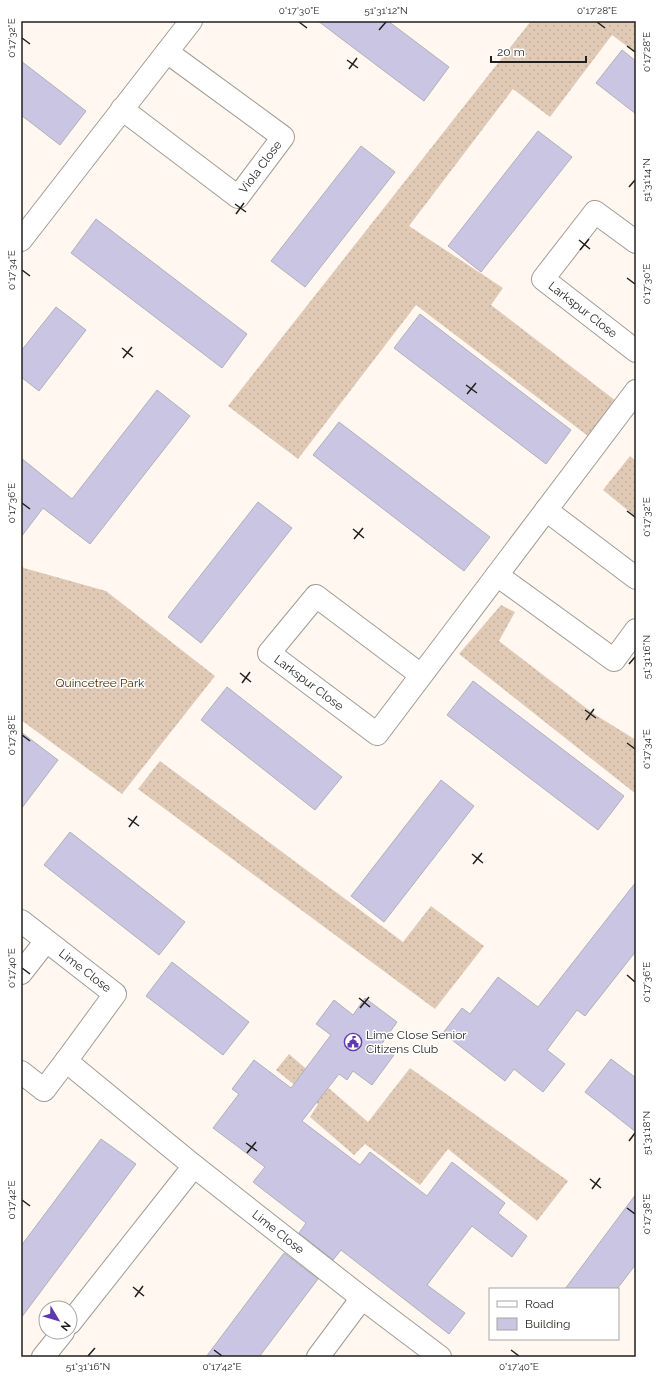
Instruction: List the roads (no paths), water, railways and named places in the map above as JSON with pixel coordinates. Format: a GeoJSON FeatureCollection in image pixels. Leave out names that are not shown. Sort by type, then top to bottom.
{"type":"FeatureCollection","features":[{"type":"Feature","properties":{"kind":"street"},"geometry":{"type":"LineString","coordinates":[[21,240],[191,21]]}},
{"type":"Feature","properties":{"kind":"street","name":"Viola Close"},"geometry":{"type":"LineString","coordinates":[[122,109],[238,197],[283,137],[167,52]]}},
{"type":"Feature","properties":{"kind":"street","name":"Larkspur Close"},"geometry":{"type":"LineString","coordinates":[[636,242],[595,212],[543,279],[636,351]]}},
{"type":"Feature","properties":{"kind":"street","name":"Larkspur Close"},"geometry":{"type":"LineString","coordinates":[[421,675],[316,596],[269,653],[377,734],[636,392]]}},
{"type":"Feature","properties":{"kind":"street"},"geometry":{"type":"LineString","coordinates":[[546,510],[636,578]]}},
{"type":"Feature","properties":{"kind":"street"},"geometry":{"type":"LineString","coordinates":[[497,575],[614,660],[636,630]]}},
{"type":"Feature","properties":{"kind":"street","name":"Lime Close"},"geometry":{"type":"LineString","coordinates":[[21,921],[116,994],[44,1090],[21,1072]]}},
{"type":"Feature","properties":{"kind":"street"},"geometry":{"type":"LineString","coordinates":[[21,973],[46,941]]}},
{"type":"Feature","properties":{"kind":"street","name":"Lime Close"},"geometry":{"type":"LineString","coordinates":[[66,1061],[194,1166],[362,1298],[440,1357]]}},
{"type":"Feature","properties":{"kind":"street"},"geometry":{"type":"LineString","coordinates":[[78,1313],[194,1166]]}},
{"type":"Feature","properties":{"kind":"street"},"geometry":{"type":"LineString","coordinates":[[318,1357],[362,1298]]}},
{"type":"Feature","properties":{"kind":"street"},"geometry":{"type":"LineString","coordinates":[[43,1357],[57,1340]]}},
{"type":"Feature","properties":{"kind":"place","name":"Lime Close Senior Citizens Club"},"geometry":{"type":"Point","coordinates":[353,1042]}},
{"type":"Feature","properties":{"kind":"park label","name":"Quincetree Park"},"geometry":{"type":"Point","coordinates":[100,683]}}]}
